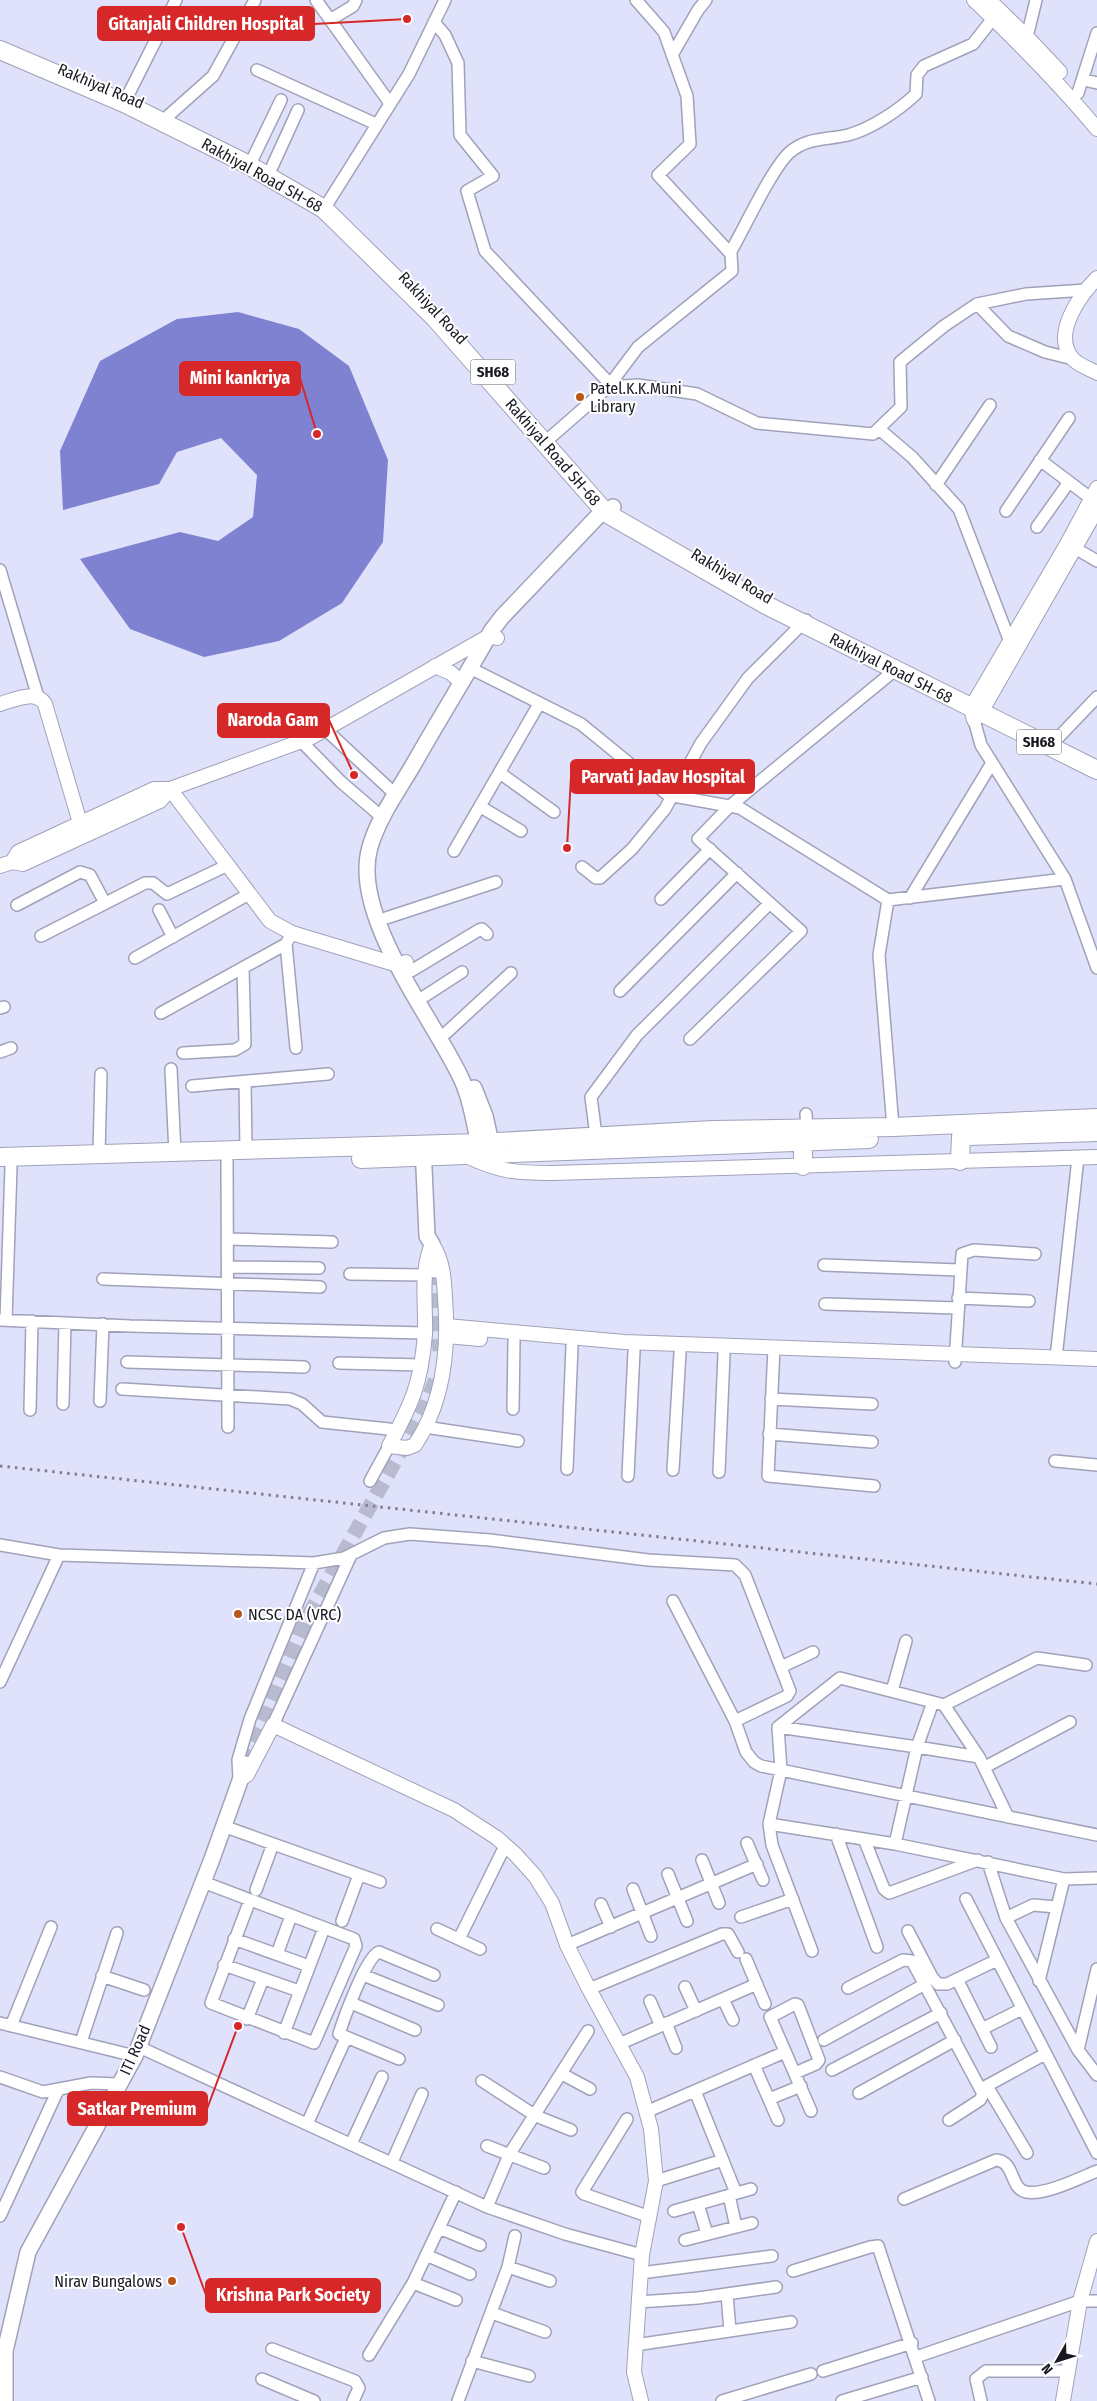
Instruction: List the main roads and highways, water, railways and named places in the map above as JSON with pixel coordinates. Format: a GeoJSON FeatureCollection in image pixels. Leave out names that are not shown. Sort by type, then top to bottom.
{"type":"FeatureCollection","features":[{"type":"Feature","properties":{"kind":"main road","name":"Rakhiyal Road"},"geometry":{"type":"LineString","coordinates":[[0,43],[125,100],[168,116],[272,167],[359,231],[450,325],[610,510],[805,621],[977,710],[1056,740],[1097,761]]}},
{"type":"Feature","properties":{"kind":"main road","name":"Rakhiyal Road SH-68"},"geometry":{"type":"LineString","coordinates":[[0,50],[125,100],[325,206]]}},
{"type":"Feature","properties":{"kind":"main road"},"geometry":{"type":"LineString","coordinates":[[482,1150],[471,1105],[461,1078],[405,966],[386,918],[377,878],[376,864],[380,846],[413,779],[493,637],[605,521],[610,510]]}},
{"type":"Feature","properties":{"kind":"main road","name":"Rakhiyal Road SH-68"},"geometry":{"type":"LineString","coordinates":[[805,621],[895,670],[1097,770]]}},
{"type":"Feature","properties":{"kind":"main road"},"geometry":{"type":"LineString","coordinates":[[474,669],[461,682],[383,818],[369,849],[367,867],[369,887],[377,918],[446,1033],[482,1106],[482,1150]]}},
{"type":"Feature","properties":{"kind":"main road"},"geometry":{"type":"LineString","coordinates":[[482,1150],[596,1136],[805,1128],[893,1127],[1097,1118]]}},
{"type":"Feature","properties":{"kind":"main road"},"geometry":{"type":"LineString","coordinates":[[804,1166],[805,1128]]}},
{"type":"Feature","properties":{"kind":"main road"},"geometry":{"type":"LineString","coordinates":[[4,1164],[99,1154],[246,1150],[482,1150],[805,1128],[960,1136],[1097,1132]]}},
{"type":"Feature","properties":{"kind":"main road"},"geometry":{"type":"LineString","coordinates":[[960,1136],[960,1161]]}},
{"type":"Feature","properties":{"kind":"main road"},"geometry":{"type":"LineString","coordinates":[[4,1164],[227,1161],[428,1151]]}},
{"type":"Feature","properties":{"kind":"main road"},"geometry":{"type":"LineString","coordinates":[[428,1151],[435,1236],[432,1244],[430,1273]]}},
{"type":"Feature","properties":{"kind":"main road","name":"ITI Road"},"geometry":{"type":"LineString","coordinates":[[5,2401],[2,2350],[28,2252],[137,2052],[203,1882],[246,1764]]}},
{"type":"Feature","properties":{"kind":"water"},"geometry":{"type":"Polygon","coordinates":[[[238,312],[299,329],[349,366],[388,460],[383,542],[342,603],[279,641],[204,657],[130,629],[80,559],[180,532],[218,541],[253,517],[257,475],[221,438],[177,452],[159,484],[63,510],[60,451],[100,361],[177,319],[238,312]]]}},
{"type":"Feature","properties":{"kind":"tunnel"},"geometry":{"type":"LineString","coordinates":[[435,1270],[440,1351]]}},
{"type":"Feature","properties":{"kind":"tunnel"},"geometry":{"type":"LineString","coordinates":[[246,1764],[306,1620],[425,1408],[437,1376]]}},
{"type":"Feature","properties":{"kind":"railway"},"geometry":{"type":"LineString","coordinates":[[0,1466],[1097,1584]]}},
{"type":"Feature","properties":{"kind":"place","name":"Gitanjali Children Hospital"},"geometry":{"type":"Point","coordinates":[407,19]}},
{"type":"Feature","properties":{"kind":"place","name":"Patel.K.K.Muni Library"},"geometry":{"type":"Point","coordinates":[580,397]}},
{"type":"Feature","properties":{"kind":"place","name":"Mini kankriya"},"geometry":{"type":"Point","coordinates":[317,434]}},
{"type":"Feature","properties":{"kind":"place","name":"Naroda Gam"},"geometry":{"type":"Point","coordinates":[354,775]}},
{"type":"Feature","properties":{"kind":"place","name":"Parvati Jadav Hospital"},"geometry":{"type":"Point","coordinates":[567,848]}},
{"type":"Feature","properties":{"kind":"place","name":"NCSC DA (VRC)"},"geometry":{"type":"Point","coordinates":[238,1614]}},
{"type":"Feature","properties":{"kind":"place","name":"Satkar Premium"},"geometry":{"type":"Point","coordinates":[238,2026]}},
{"type":"Feature","properties":{"kind":"place","name":"Krishna Park Society"},"geometry":{"type":"Point","coordinates":[181,2227]}},
{"type":"Feature","properties":{"kind":"place","name":"Nirav Bungalows"},"geometry":{"type":"Point","coordinates":[172,2281]}}]}
